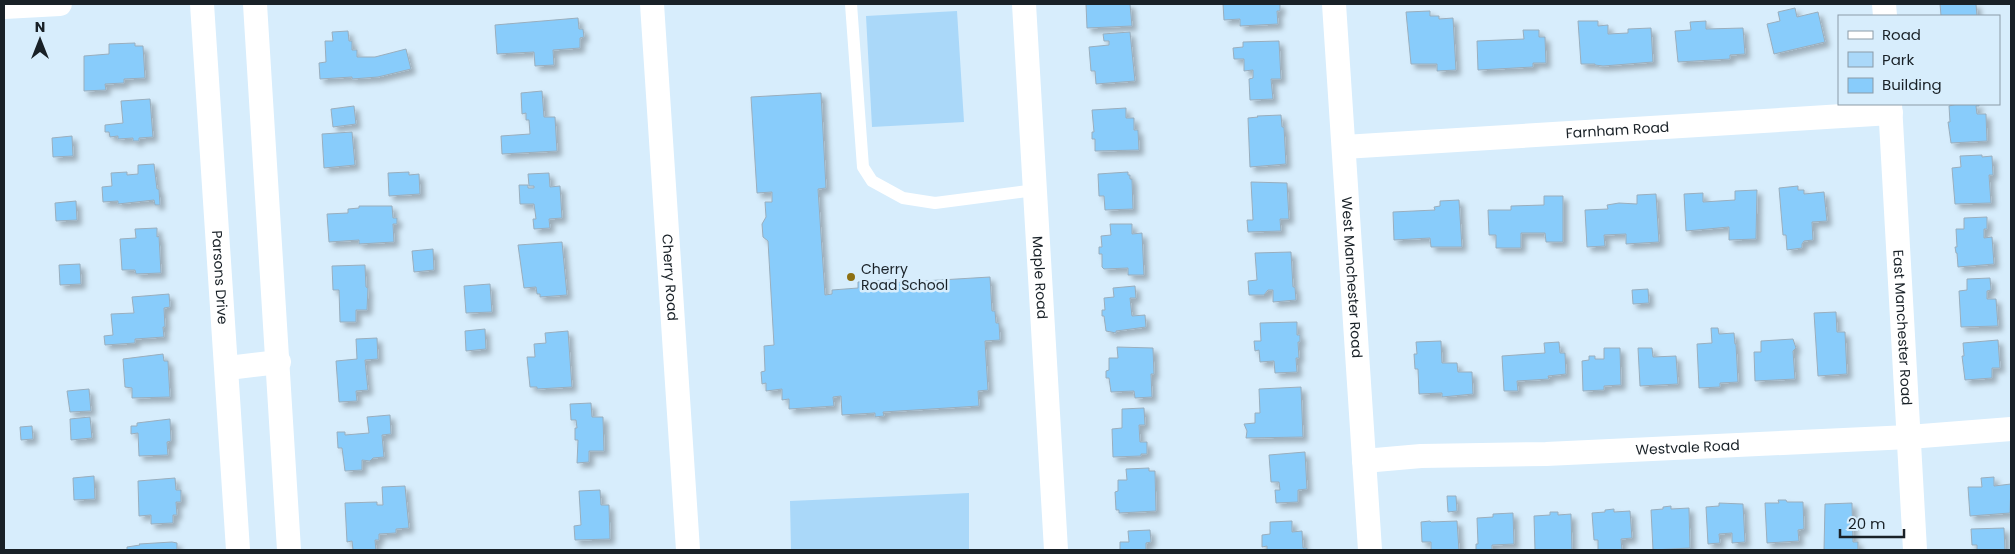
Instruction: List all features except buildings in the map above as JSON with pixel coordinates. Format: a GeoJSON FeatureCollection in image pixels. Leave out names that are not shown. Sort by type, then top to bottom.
{"type":"FeatureCollection","features":[{"type":"Feature","properties":{"kind":"street"},"geometry":{"type":"LineString","coordinates":[[4,7],[60,4]]}},
{"type":"Feature","properties":{"kind":"street","name":"Parsons Drive"},"geometry":{"type":"LineString","coordinates":[[202,4],[228,368],[238,550]]}},
{"type":"Feature","properties":{"kind":"street"},"geometry":{"type":"LineString","coordinates":[[255,4],[290,550]]}},
{"type":"Feature","properties":{"kind":"street","name":"Cherry Road"},"geometry":{"type":"LineString","coordinates":[[652,4],[688,550]]}},
{"type":"Feature","properties":{"kind":"street","name":"Maple Road"},"geometry":{"type":"LineString","coordinates":[[1024,4],[1056,550]]}},
{"type":"Feature","properties":{"kind":"street","name":"West Manchester Road"},"geometry":{"type":"LineString","coordinates":[[1334,4],[1370,550]]}},
{"type":"Feature","properties":{"kind":"street","name":"Farnham Road"},"geometry":{"type":"LineString","coordinates":[[1344,147],[1891,108]]}},
{"type":"Feature","properties":{"kind":"street","name":"East Manchester Road"},"geometry":{"type":"LineString","coordinates":[[1891,108],[1915,550]]}},
{"type":"Feature","properties":{"kind":"street"},"geometry":{"type":"LineString","coordinates":[[228,368],[279,362]]}},
{"type":"Feature","properties":{"kind":"street","name":"Westvale Road"},"geometry":{"type":"LineString","coordinates":[[1364,461],[1421,456],[1556,453],[1909,437],[2011,429]]}},
{"type":"Feature","properties":{"kind":"lane"},"geometry":{"type":"LineString","coordinates":[[851,4],[862,167],[872,181],[903,198],[935,202],[1035,190]]}},
{"type":"Feature","properties":{"kind":"green space"},"geometry":{"type":"Polygon","coordinates":[[[957,11],[964,122],[872,127],[866,16],[957,11]]]}},
{"type":"Feature","properties":{"kind":"green space"},"geometry":{"type":"Polygon","coordinates":[[[969,493],[969,550],[791,550],[790,501],[969,493]]]}},
{"type":"Feature","properties":{"kind":"place","name":"Cherry Road School"},"geometry":{"type":"Point","coordinates":[851,277]}}]}
